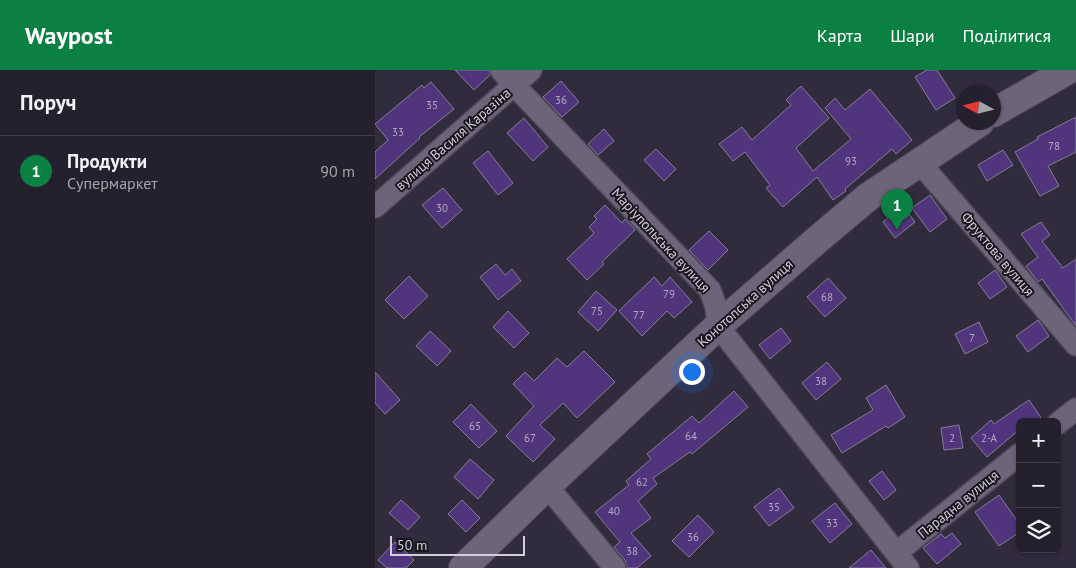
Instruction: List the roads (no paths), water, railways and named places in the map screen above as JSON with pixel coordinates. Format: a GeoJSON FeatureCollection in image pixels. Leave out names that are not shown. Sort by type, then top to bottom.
{"type":"FeatureCollection","features":[{"type":"Feature","properties":{"kind":"street","name":"вулиця Василя Каразіна"},"geometry":{"type":"LineString","coordinates":[[375,207],[507,78],[531,70]]}},
{"type":"Feature","properties":{"kind":"street"},"geometry":{"type":"LineString","coordinates":[[1001,108],[1068,70]]}},
{"type":"Feature","properties":{"kind":"street","name":"Маріупольська вулиця"},"geometry":{"type":"LineString","coordinates":[[507,78],[710,290],[716,307],[718,326],[902,561]]}},
{"type":"Feature","properties":{"kind":"street","name":"Конотопська вулиця"},"geometry":{"type":"LineString","coordinates":[[463,568],[547,486],[718,326],[868,197],[968,130]]}},
{"type":"Feature","properties":{"kind":"street","name":"Фруктова вулиця"},"geometry":{"type":"LineString","coordinates":[[920,162],[1076,345]]}},
{"type":"Feature","properties":{"kind":"street"},"geometry":{"type":"LineString","coordinates":[[1061,421],[1076,408]]}},
{"type":"Feature","properties":{"kind":"street","name":"Парадна вулиця"},"geometry":{"type":"LineString","coordinates":[[902,561],[1016,458]]}},
{"type":"Feature","properties":{"kind":"street"},"geometry":{"type":"LineString","coordinates":[[547,486],[615,568]]}},
{"type":"Feature","properties":{"kind":"place","name":"Продукти"},"geometry":{"type":"Point","coordinates":[897,230]}}]}
